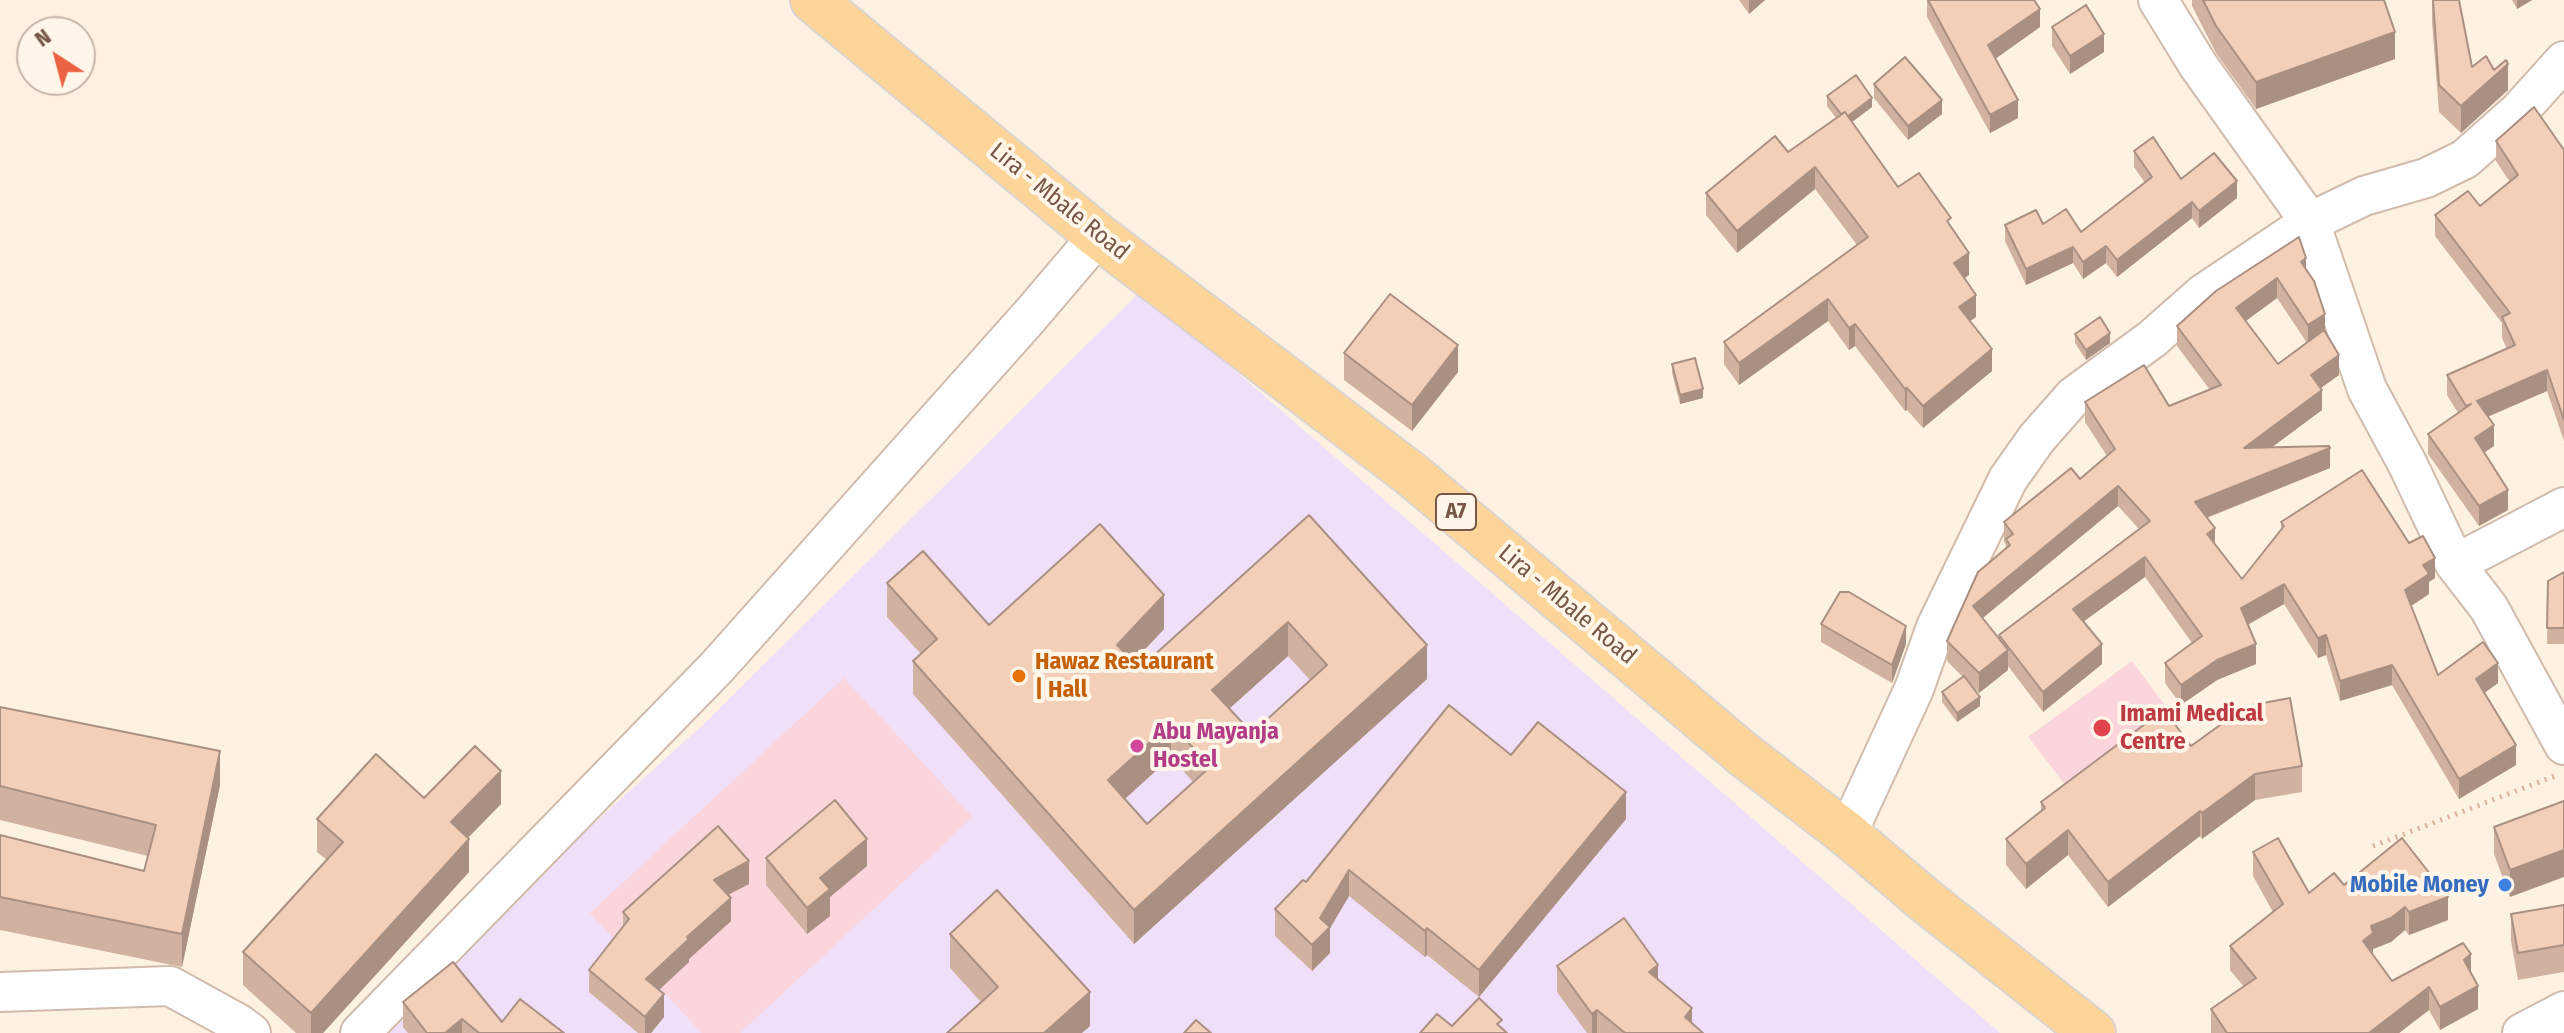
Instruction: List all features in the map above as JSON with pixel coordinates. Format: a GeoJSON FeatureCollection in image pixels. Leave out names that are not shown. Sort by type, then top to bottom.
{"type":"FeatureCollection","features":[{"type":"Feature","properties":{"kind":"main road","name":"Lira - Mbale Road"},"geometry":{"type":"LineString","coordinates":[[813,0],[1098,236],[1411,474],[1732,745],[2093,1033]]}},
{"type":"Feature","properties":{"kind":"street"},"geometry":{"type":"LineString","coordinates":[[2158,0],[2198,65],[2310,222],[2367,389],[2408,465],[2455,564],[2489,608],[2564,745]]}},
{"type":"Feature","properties":{"kind":"street"},"geometry":{"type":"LineString","coordinates":[[1847,834],[1909,701],[1936,627],[2008,479],[2037,438],[2074,396],[2152,339],[2203,294],[2310,222],[2364,196],[2426,178],[2465,159],[2519,111],[2564,61]]}},
{"type":"Feature","properties":{"kind":"street"},"geometry":{"type":"LineString","coordinates":[[360,1033],[717,667],[1098,236]]}},
{"type":"Feature","properties":{"kind":"street"},"geometry":{"type":"LineString","coordinates":[[2455,564],[2564,507]]}},
{"type":"Feature","properties":{"kind":"street"},"geometry":{"type":"LineString","coordinates":[[0,992],[170,986],[251,1033]]}},
{"type":"Feature","properties":{"kind":"street"},"geometry":{"type":"LineString","coordinates":[[2522,1033],[2564,1011]]}},
{"type":"Feature","properties":{"kind":"path"},"geometry":{"type":"LineString","coordinates":[[2373,846],[2564,773]]}},
{"type":"Feature","properties":{"kind":"shaded area"},"geometry":{"type":"Polygon","coordinates":[[[1142,290],[2000,1033],[376,1033],[517,893],[707,721],[1142,290]]]}},
{"type":"Feature","properties":{"kind":"shaded area","name":"Imami Medical Centre"},"geometry":{"type":"Polygon","coordinates":[[[2132,661],[2176,720],[2074,796],[2028,737],[2132,661]]]}},
{"type":"Feature","properties":{"kind":"shaded area"},"geometry":{"type":"Polygon","coordinates":[[[844,678],[973,817],[740,1033],[702,1033],[590,913],[844,678]]]}},
{"type":"Feature","properties":{"kind":"building"},"geometry":{"type":"Polygon","coordinates":[[[1928,0],[2034,0],[2040,9],[1988,45],[2018,100],[1990,115],[1928,0]]]}},
{"type":"Feature","properties":{"kind":"building"},"geometry":{"type":"Polygon","coordinates":[[[2203,0],[2384,0],[2395,32],[2256,82],[2216,26],[2203,0]]]}},
{"type":"Feature","properties":{"kind":"building"},"geometry":{"type":"Polygon","coordinates":[[[2433,0],[2459,0],[2472,67],[2486,56],[2494,70],[2506,60],[2508,64],[2461,106],[2439,85],[2433,0]]]}},
{"type":"Feature","properties":{"kind":"building"},"geometry":{"type":"Polygon","coordinates":[[[2086,5],[2104,34],[2070,56],[2052,27],[2086,5]]]}},
{"type":"Feature","properties":{"kind":"building"},"geometry":{"type":"Polygon","coordinates":[[[1905,57],[1942,100],[1908,126],[1874,84],[1905,57]]]}},
{"type":"Feature","properties":{"kind":"building"},"geometry":{"type":"Polygon","coordinates":[[[1856,75],[1872,98],[1848,116],[1845,112],[1841,114],[1827,96],[1856,75]]]}},
{"type":"Feature","properties":{"kind":"building"},"geometry":{"type":"Polygon","coordinates":[[[2534,107],[2564,150],[2564,420],[2547,370],[2477,401],[2494,425],[2475,438],[2508,490],[2479,506],[2428,434],[2471,404],[2466,406],[2447,375],[2515,345],[2502,317],[2510,313],[2435,215],[2468,191],[2480,206],[2518,175],[2496,141],[2534,107]]]}},
{"type":"Feature","properties":{"kind":"building"},"geometry":{"type":"Polygon","coordinates":[[[1845,112],[1898,187],[1919,173],[1951,218],[1947,221],[1969,253],[1954,263],[1976,295],[1959,307],[1992,349],[1923,406],[1905,389],[1855,324],[1849,328],[1828,299],[1739,363],[1724,342],[1868,237],[1815,167],[1737,231],[1706,193],[1775,136],[1788,152],[1845,112]]]}},
{"type":"Feature","properties":{"kind":"building"},"geometry":{"type":"Polygon","coordinates":[[[2153,137],[2181,179],[2214,153],[2237,181],[2199,211],[2192,202],[2117,260],[2106,246],[2083,262],[2073,247],[2026,269],[2005,225],[2036,210],[2043,224],[2066,209],[2081,232],[2152,177],[2134,151],[2153,137]]]}},
{"type":"Feature","properties":{"kind":"building"},"geometry":{"type":"Polygon","coordinates":[[[2299,237],[2306,258],[2301,262],[2314,281],[2325,314],[2308,325],[2277,278],[2236,308],[2278,364],[2324,330],[2339,355],[2311,375],[2322,390],[2244,448],[2330,448],[2195,502],[2215,528],[2207,534],[2242,579],[2284,526],[2281,522],[2362,470],[2409,543],[2423,536],[2435,558],[2423,565],[2429,574],[2405,590],[2438,675],[2483,642],[2498,663],[2476,679],[2516,745],[2459,779],[2392,665],[2340,681],[2326,635],[2318,638],[2284,584],[2241,608],[2256,644],[2217,660],[2181,685],[2165,663],[2202,636],[2145,557],[2073,609],[2102,644],[2043,692],[1999,635],[2150,521],[2118,486],[1973,606],[2008,650],[1979,673],[1947,641],[1978,572],[2010,545],[2006,539],[2013,534],[2004,522],[2071,468],[2080,479],[2115,449],[2085,402],[2144,365],[2169,406],[2221,385],[2177,326],[2216,291],[2299,237]]]}},
{"type":"Feature","properties":{"kind":"building"},"geometry":{"type":"Polygon","coordinates":[[[1390,294],[1458,345],[1412,405],[1344,353],[1390,294]]]}},
{"type":"Feature","properties":{"kind":"building"},"geometry":{"type":"Polygon","coordinates":[[[2100,317],[2110,333],[2086,350],[2075,334],[2100,317]]]}},
{"type":"Feature","properties":{"kind":"building"},"geometry":{"type":"Polygon","coordinates":[[[1695,358],[1703,389],[1680,395],[1672,364],[1695,358]]]}},
{"type":"Feature","properties":{"kind":"building"},"geometry":{"type":"Polygon","coordinates":[[[1309,515],[1427,645],[1134,910],[913,661],[937,639],[887,583],[923,551],[989,625],[1100,524],[1164,595],[1117,645],[1140,668],[1309,515]],[[1288,622],[1212,690],[1252,733],[1327,665],[1288,622]],[[1171,723],[1108,780],[1147,824],[1210,767],[1171,723]]]}},
{"type":"Feature","properties":{"kind":"building"},"geometry":{"type":"Polygon","coordinates":[[[2564,572],[2564,628],[2547,628],[2548,581],[2564,572]]]}},
{"type":"Feature","properties":{"kind":"building"},"geometry":{"type":"Polygon","coordinates":[[[1840,592],[1849,592],[1906,626],[1892,665],[1821,624],[1840,592]]]}},
{"type":"Feature","properties":{"kind":"building"},"geometry":{"type":"Polygon","coordinates":[[[1964,676],[1980,697],[1957,713],[1942,692],[1964,676]]]}},
{"type":"Feature","properties":{"kind":"building"},"geometry":{"type":"Polygon","coordinates":[[[2290,698],[2302,766],[2255,774],[2202,813],[2200,811],[2108,882],[2068,830],[2026,864],[2006,839],[2045,808],[2041,802],[2145,724],[2171,719],[2191,746],[2227,720],[2225,710],[2290,698]]]}},
{"type":"Feature","properties":{"kind":"building"},"geometry":{"type":"Polygon","coordinates":[[[1449,705],[1511,755],[1538,722],[1626,792],[1479,970],[1349,870],[1320,918],[1330,927],[1312,945],[1275,909],[1303,880],[1306,882],[1449,705]]]}},
{"type":"Feature","properties":{"kind":"building"},"geometry":{"type":"Polygon","coordinates":[[[0,707],[220,751],[182,934],[0,897],[0,835],[144,871],[156,825],[0,786],[0,707]]]}},
{"type":"Feature","properties":{"kind":"building"},"geometry":{"type":"Polygon","coordinates":[[[475,746],[501,771],[451,822],[469,839],[311,1013],[243,952],[343,842],[317,819],[376,754],[424,798],[475,746]]]}},
{"type":"Feature","properties":{"kind":"building"},"geometry":{"type":"Polygon","coordinates":[[[835,800],[867,839],[820,878],[830,889],[807,908],[766,858],[835,800]]]}},
{"type":"Feature","properties":{"kind":"building"},"geometry":{"type":"Polygon","coordinates":[[[2564,801],[2564,850],[2510,870],[2494,827],[2564,801]]]}},
{"type":"Feature","properties":{"kind":"building"},"geometry":{"type":"Polygon","coordinates":[[[718,826],[749,861],[714,880],[731,898],[646,979],[664,994],[645,1017],[589,970],[629,919],[623,912],[718,826]]]}},
{"type":"Feature","properties":{"kind":"building"},"geometry":{"type":"Polygon","coordinates":[[[2278,838],[2309,893],[2334,873],[2344,885],[2402,838],[2448,897],[2409,912],[2405,907],[2391,918],[2371,926],[2373,933],[2363,941],[2392,981],[2463,943],[2471,954],[2464,960],[2478,986],[2440,1007],[2429,987],[2369,1033],[2227,1033],[2211,1009],[2256,978],[2230,946],[2283,904],[2253,852],[2278,838]]]}},
{"type":"Feature","properties":{"kind":"building"},"geometry":{"type":"Polygon","coordinates":[[[997,890],[1090,992],[1044,1033],[947,1033],[998,987],[950,934],[997,890]]]}},
{"type":"Feature","properties":{"kind":"building"},"geometry":{"type":"Polygon","coordinates":[[[2564,905],[2564,945],[2518,953],[2511,914],[2564,905]]]}},
{"type":"Feature","properties":{"kind":"building"},"geometry":{"type":"Polygon","coordinates":[[[1624,918],[1658,965],[1649,972],[1692,1008],[1685,1017],[1703,1033],[1625,1033],[1597,1010],[1592,1014],[1557,966],[1624,918]]]}},
{"type":"Feature","properties":{"kind":"building"},"geometry":{"type":"Polygon","coordinates":[[[453,962],[502,1022],[520,999],[564,1033],[479,1033],[462,1019],[445,1033],[427,1033],[403,1002],[453,962]]]}},
{"type":"Feature","properties":{"kind":"building"},"geometry":{"type":"Polygon","coordinates":[[[1479,998],[1502,1020],[1497,1024],[1507,1033],[1420,1033],[1437,1014],[1452,1026],[1479,998]]]}},
{"type":"Feature","properties":{"kind":"building"},"geometry":{"type":"Polygon","coordinates":[[[1196,1020],[1211,1033],[1184,1033],[1196,1020]]]}},
{"type":"Feature","properties":{"kind":"place","name":"Hawaz Restaurant | Hall"},"geometry":{"type":"Point","coordinates":[1019,676]}},
{"type":"Feature","properties":{"kind":"place","name":"Imami Medical Centre"},"geometry":{"type":"Point","coordinates":[2102,728]}},
{"type":"Feature","properties":{"kind":"place","name":"Abu Mayanja Hostel"},"geometry":{"type":"Point","coordinates":[1137,746]}},
{"type":"Feature","properties":{"kind":"place","name":"Mobile Money"},"geometry":{"type":"Point","coordinates":[2505,885]}}]}
